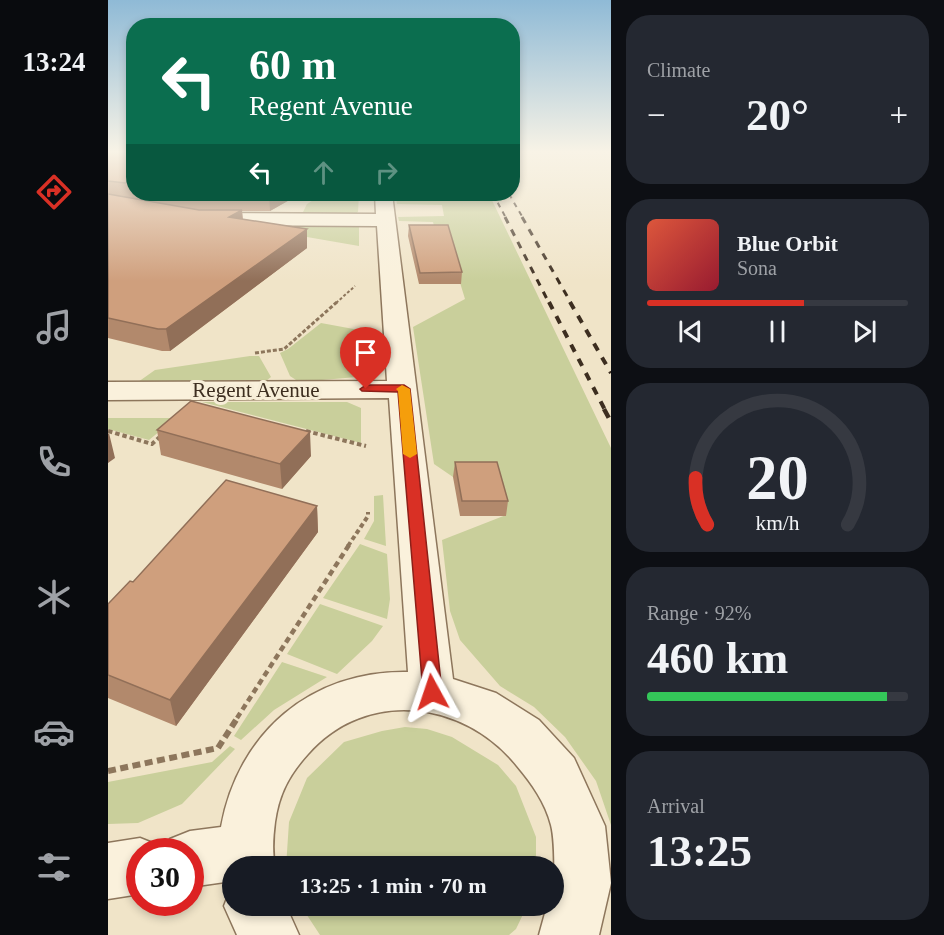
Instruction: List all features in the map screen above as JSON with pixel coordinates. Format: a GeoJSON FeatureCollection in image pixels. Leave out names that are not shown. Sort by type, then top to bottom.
{"type":"FeatureCollection","features":[{"type":"Feature","properties":{"kind":"street"},"geometry":{"type":"LineString","coordinates":[[108,203],[202,219],[377,211],[404,389],[432,692]]}},
{"type":"Feature","properties":{"kind":"street","name":"Regent Avenue"},"geometry":{"type":"LineString","coordinates":[[108,391],[404,389]]}},
{"type":"Feature","properties":{"kind":"street"},"geometry":{"type":"LineString","coordinates":[[245,856],[252,800],[274,756],[305,723],[345,701],[387,690],[432,692],[479,707],[522,735],[556,775],[578,826],[582,883],[569,935]]}},
{"type":"Feature","properties":{"kind":"street"},"geometry":{"type":"LineString","coordinates":[[204,859],[222,859]]}},
{"type":"Feature","properties":{"kind":"street"},"geometry":{"type":"LineString","coordinates":[[108,871],[126,868]]}},
{"type":"Feature","properties":{"kind":"street"},"geometry":{"type":"LineString","coordinates":[[259,916],[269,935]]}},
{"type":"Feature","properties":{"kind":"path"},"geometry":{"type":"LineString","coordinates":[[246,354],[284,349],[364,277],[377,211]]}},
{"type":"Feature","properties":{"kind":"path"},"geometry":{"type":"LineString","coordinates":[[366,389],[367,447]]}},
{"type":"Feature","properties":{"kind":"path"},"geometry":{"type":"LineString","coordinates":[[108,771],[218,748],[368,516],[368,505]]}},
{"type":"Feature","properties":{"kind":"green space"},"geometry":{"type":"Polygon","coordinates":[[[312,201],[359,201],[358,212],[354,215],[301,216],[307,204],[312,201]]]}},
{"type":"Feature","properties":{"kind":"green space"},"geometry":{"type":"Polygon","coordinates":[[[396,201],[492,201],[611,448],[611,825],[596,781],[565,737],[534,707],[500,686],[460,640],[450,611],[442,540],[506,515],[495,476],[453,477],[434,464],[413,327],[465,299],[454,263],[436,234],[433,222],[399,221],[398,217],[444,216],[442,205],[397,204],[396,201]]]}},
{"type":"Feature","properties":{"kind":"green space"},"geometry":{"type":"Polygon","coordinates":[[[299,224],[359,226],[359,246],[255,228],[298,230],[299,224]]]}},
{"type":"Feature","properties":{"kind":"green space"},"geometry":{"type":"Polygon","coordinates":[[[321,323],[359,330],[360,374],[357,377],[299,382],[290,376],[280,353],[321,323]]]}},
{"type":"Feature","properties":{"kind":"green space"},"geometry":{"type":"Polygon","coordinates":[[[259,356],[271,377],[266,381],[138,382],[155,370],[259,356]]]}},
{"type":"Feature","properties":{"kind":"green space"},"geometry":{"type":"Polygon","coordinates":[[[202,402],[347,402],[361,408],[361,443],[202,402]]]}},
{"type":"Feature","properties":{"kind":"green space"},"geometry":{"type":"Polygon","coordinates":[[[108,418],[176,418],[149,440],[108,429],[108,418]]]}},
{"type":"Feature","properties":{"kind":"green space"},"geometry":{"type":"Polygon","coordinates":[[[383,495],[386,546],[364,539],[374,521],[374,496],[383,495]]]}},
{"type":"Feature","properties":{"kind":"green space"},"geometry":{"type":"Polygon","coordinates":[[[360,544],[387,554],[390,599],[387,619],[323,598],[360,544]]]}},
{"type":"Feature","properties":{"kind":"green space"},"geometry":{"type":"Polygon","coordinates":[[[320,604],[383,626],[372,641],[337,674],[287,654],[320,604]]]}},
{"type":"Feature","properties":{"kind":"green space"},"geometry":{"type":"Polygon","coordinates":[[[282,662],[327,677],[274,710],[241,740],[234,736],[282,662]]]}},
{"type":"Feature","properties":{"kind":"green space"},"geometry":{"type":"Polygon","coordinates":[[[405,727],[427,729],[452,737],[498,765],[516,786],[536,837],[536,856],[287,856],[289,822],[307,778],[344,742],[405,727]]]}},
{"type":"Feature","properties":{"kind":"green space"},"geometry":{"type":"Polygon","coordinates":[[[230,746],[235,749],[182,804],[138,823],[108,824],[108,782],[212,762],[230,746]]]}},
{"type":"Feature","properties":{"kind":"green space"},"geometry":{"type":"Polygon","coordinates":[[[308,916],[522,916],[516,929],[509,935],[320,935],[308,916]]]}},
{"type":"Feature","properties":{"kind":"building"},"geometry":{"type":"Polygon","coordinates":[[[108,195],[126,197],[126,201],[148,201],[199,210],[242,210],[229,217],[307,229],[166,329],[108,318],[108,195]]]}},
{"type":"Feature","properties":{"kind":"building"},"geometry":{"type":"Polygon","coordinates":[[[409,225],[448,225],[462,272],[420,273],[409,225]]]}},
{"type":"Feature","properties":{"kind":"building"},"geometry":{"type":"Polygon","coordinates":[[[191,401],[310,432],[280,464],[157,430],[191,401]]]}},
{"type":"Feature","properties":{"kind":"building"},"geometry":{"type":"Polygon","coordinates":[[[455,462],[497,462],[508,501],[462,501],[455,462]]]}},
{"type":"Feature","properties":{"kind":"building"},"geometry":{"type":"Polygon","coordinates":[[[226,480],[317,506],[170,700],[108,675],[108,604],[130,581],[133,582],[226,480]]]}},
{"type":"Feature","properties":{"kind":"railway"},"geometry":{"type":"LineString","coordinates":[[497,201],[506,218]]}},
{"type":"Feature","properties":{"kind":"railway"},"geometry":{"type":"LineString","coordinates":[[513,201],[523,218]]}},
{"type":"Feature","properties":{"kind":"railway"},"geometry":{"type":"LineString","coordinates":[[505,217],[549,303]]}},
{"type":"Feature","properties":{"kind":"railway"},"geometry":{"type":"LineString","coordinates":[[522,217],[571,303]]}},
{"type":"Feature","properties":{"kind":"railway"},"geometry":{"type":"LineString","coordinates":[[549,302],[605,410]]}},
{"type":"Feature","properties":{"kind":"railway"},"geometry":{"type":"LineString","coordinates":[[570,302],[611,373]]}},
{"type":"Feature","properties":{"kind":"railway"},"geometry":{"type":"LineString","coordinates":[[604,409],[611,422]]}},
{"type":"Feature","properties":{"kind":"slow traffic"},"geometry":{"type":"LineString","coordinates":[[402,389],[404,389],[410,454]]}},
{"type":"Feature","properties":{"kind":"route"},"geometry":{"type":"LineString","coordinates":[[366,389],[404,389],[432,692]]}}]}
